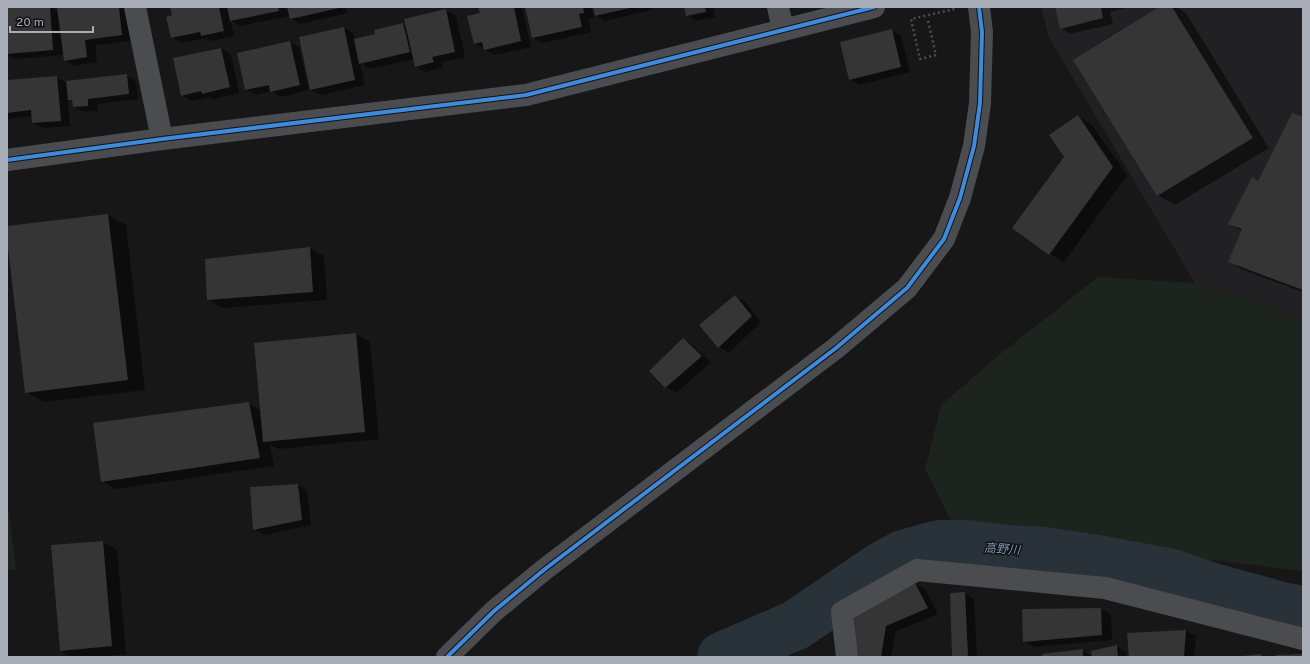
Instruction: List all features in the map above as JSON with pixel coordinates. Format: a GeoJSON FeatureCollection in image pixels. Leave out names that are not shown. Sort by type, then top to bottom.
{"type":"FeatureCollection","features":[{"type":"Feature","properties":{"kind":"street"},"geometry":{"type":"LineString","coordinates":[[135,7],[162,139]]}},
{"type":"Feature","properties":{"kind":"street"},"geometry":{"type":"LineString","coordinates":[[778,7],[783,30]]}},
{"type":"Feature","properties":{"kind":"street"},"geometry":{"type":"LineString","coordinates":[[7,160],[162,139],[526,94],[874,7]]}},
{"type":"Feature","properties":{"kind":"street"},"geometry":{"type":"LineString","coordinates":[[447,657],[494,611],[545,569],[836,348],[907,288],[944,239],[960,198],[974,146],[980,103],[982,32],[979,7]]}},
{"type":"Feature","properties":{"kind":"street"},"geometry":{"type":"LineString","coordinates":[[847,657],[842,612],[917,570],[1105,588],[1303,639]]}},
{"type":"Feature","properties":{"kind":"path"},"geometry":{"type":"LineString","coordinates":[[928,21],[936,55],[920,59],[911,19],[956,9]]}},
{"type":"Feature","properties":{"kind":"shaded area"},"geometry":{"type":"Polygon","coordinates":[[[1041,7],[1303,7],[1303,317],[1195,283],[1049,38],[1041,7]]]}},
{"type":"Feature","properties":{"kind":"shaded area"},"geometry":{"type":"Polygon","coordinates":[[[1098,277],[1195,283],[1303,317],[1303,571],[1044,540],[950,519],[925,469],[941,405],[999,355],[1098,277]]]}},
{"type":"Feature","properties":{"kind":"shaded area"},"geometry":{"type":"Polygon","coordinates":[[[7,497],[16,569],[7,570],[7,497]]]}},
{"type":"Feature","properties":{"kind":"building"},"geometry":{"type":"Polygon","coordinates":[[[50,7],[53,50],[7,54],[7,8],[50,7]]]}},
{"type":"Feature","properties":{"kind":"building"},"geometry":{"type":"Polygon","coordinates":[[[57,7],[119,7],[122,35],[85,40],[87,57],[64,61],[57,7]]]}},
{"type":"Feature","properties":{"kind":"building"},"geometry":{"type":"Polygon","coordinates":[[[170,7],[219,7],[224,31],[201,36],[200,32],[171,38],[166,17],[172,15],[170,7]]]}},
{"type":"Feature","properties":{"kind":"building"},"geometry":{"type":"Polygon","coordinates":[[[227,7],[278,7],[279,11],[230,21],[227,7]]]}},
{"type":"Feature","properties":{"kind":"building"},"geometry":{"type":"Polygon","coordinates":[[[287,7],[339,7],[339,8],[290,19],[287,7]]]}},
{"type":"Feature","properties":{"kind":"building"},"geometry":{"type":"Polygon","coordinates":[[[478,7],[514,7],[521,41],[484,50],[482,42],[474,44],[467,16],[480,13],[478,7]]]}},
{"type":"Feature","properties":{"kind":"building"},"geometry":{"type":"Polygon","coordinates":[[[525,7],[583,7],[584,13],[579,14],[582,27],[532,38],[525,7]]]}},
{"type":"Feature","properties":{"kind":"building"},"geometry":{"type":"Polygon","coordinates":[[[593,7],[629,7],[630,8],[595,16],[593,7]]]}},
{"type":"Feature","properties":{"kind":"building"},"geometry":{"type":"Polygon","coordinates":[[[684,7],[705,7],[706,12],[686,16],[684,7]]]}},
{"type":"Feature","properties":{"kind":"building"},"geometry":{"type":"Polygon","coordinates":[[[1055,7],[1101,7],[1103,18],[1060,29],[1055,7]]]}},
{"type":"Feature","properties":{"kind":"building"},"geometry":{"type":"Polygon","coordinates":[[[1159,7],[1172,7],[1253,138],[1157,196],[1073,60],[1159,7]]]}},
{"type":"Feature","properties":{"kind":"building"},"geometry":{"type":"Polygon","coordinates":[[[446,9],[455,52],[432,57],[434,62],[415,67],[404,19],[446,9]]]}},
{"type":"Feature","properties":{"kind":"building"},"geometry":{"type":"Polygon","coordinates":[[[403,23],[410,52],[359,64],[354,39],[375,34],[374,30],[403,23]]]}},
{"type":"Feature","properties":{"kind":"building"},"geometry":{"type":"Polygon","coordinates":[[[344,27],[355,80],[310,90],[299,37],[344,27]]]}},
{"type":"Feature","properties":{"kind":"building"},"geometry":{"type":"Polygon","coordinates":[[[892,29],[901,67],[849,80],[840,42],[892,29]]]}},
{"type":"Feature","properties":{"kind":"building"},"geometry":{"type":"Polygon","coordinates":[[[290,41],[300,85],[270,92],[269,85],[245,90],[237,53],[290,41]]]}},
{"type":"Feature","properties":{"kind":"building"},"geometry":{"type":"Polygon","coordinates":[[[221,48],[230,87],[202,94],[201,91],[181,96],[173,58],[221,48]]]}},
{"type":"Feature","properties":{"kind":"building"},"geometry":{"type":"Polygon","coordinates":[[[127,74],[129,94],[88,99],[88,106],[73,107],[72,100],[68,100],[66,81],[127,74]]]}},
{"type":"Feature","properties":{"kind":"building"},"geometry":{"type":"Polygon","coordinates":[[[57,76],[61,121],[32,123],[31,110],[7,113],[7,80],[57,76]]]}},
{"type":"Feature","properties":{"kind":"building"},"geometry":{"type":"Polygon","coordinates":[[[1292,113],[1303,117],[1303,290],[1228,262],[1242,229],[1228,224],[1252,177],[1258,181],[1292,113]]]}},
{"type":"Feature","properties":{"kind":"building"},"geometry":{"type":"Polygon","coordinates":[[[1078,115],[1113,167],[1049,255],[1012,228],[1064,157],[1049,135],[1078,115]]]}},
{"type":"Feature","properties":{"kind":"building"},"geometry":{"type":"Polygon","coordinates":[[[108,214],[128,380],[25,393],[7,239],[7,226],[108,214]]]}},
{"type":"Feature","properties":{"kind":"building"},"geometry":{"type":"Polygon","coordinates":[[[310,247],[313,292],[207,300],[205,259],[310,247]]]}},
{"type":"Feature","properties":{"kind":"building"},"geometry":{"type":"Polygon","coordinates":[[[735,295],[752,316],[718,348],[699,325],[735,295]]]}},
{"type":"Feature","properties":{"kind":"building"},"geometry":{"type":"Polygon","coordinates":[[[356,333],[365,432],[263,442],[254,343],[356,333]]]}},
{"type":"Feature","properties":{"kind":"building"},"geometry":{"type":"Polygon","coordinates":[[[683,338],[702,356],[665,388],[649,371],[683,338]]]}},
{"type":"Feature","properties":{"kind":"building"},"geometry":{"type":"Polygon","coordinates":[[[249,402],[260,458],[101,482],[93,423],[249,402]]]}},
{"type":"Feature","properties":{"kind":"building"},"geometry":{"type":"Polygon","coordinates":[[[298,484],[302,520],[253,530],[250,487],[298,484]]]}},
{"type":"Feature","properties":{"kind":"building"},"geometry":{"type":"Polygon","coordinates":[[[103,541],[112,646],[60,651],[51,545],[103,541]]]}},
{"type":"Feature","properties":{"kind":"building"},"geometry":{"type":"Polygon","coordinates":[[[915,583],[928,608],[886,626],[881,657],[857,657],[854,617],[915,583]]]}},
{"type":"Feature","properties":{"kind":"building"},"geometry":{"type":"Polygon","coordinates":[[[965,592],[968,656],[952,656],[950,593],[965,592]]]}},
{"type":"Feature","properties":{"kind":"building"},"geometry":{"type":"Polygon","coordinates":[[[1101,608],[1102,635],[1023,642],[1022,609],[1101,608]]]}},
{"type":"Feature","properties":{"kind":"building"},"geometry":{"type":"Polygon","coordinates":[[[1186,630],[1184,657],[1129,657],[1127,633],[1186,630]]]}},
{"type":"Feature","properties":{"kind":"building"},"geometry":{"type":"Polygon","coordinates":[[[1117,645],[1118,657],[1092,657],[1091,651],[1117,645]]]}},
{"type":"Feature","properties":{"kind":"building"},"geometry":{"type":"Polygon","coordinates":[[[1083,649],[1083,657],[1042,657],[1042,654],[1083,649]]]}},
{"type":"Feature","properties":{"kind":"building"},"geometry":{"type":"Polygon","coordinates":[[[1261,654],[1262,657],[1242,657],[1242,656],[1261,654]]]}},
{"type":"Feature","properties":{"kind":"building"},"geometry":{"type":"Polygon","coordinates":[[[1303,654],[1303,657],[1277,657],[1276,655],[1303,654]]]}},
{"type":"Feature","properties":{"kind":"waterway","name":"高野川"},"geometry":{"type":"LineString","coordinates":[[722,657],[796,625],[881,567],[903,555],[940,545],[968,545],[1007,550],[1044,552],[1103,561],[1168,573],[1213,588],[1282,607],[1303,611]]}},
{"type":"Feature","properties":{"kind":"cycle path"},"geometry":{"type":"LineString","coordinates":[[7,160],[162,139],[526,95],[874,7]]}},
{"type":"Feature","properties":{"kind":"cycle path"},"geometry":{"type":"LineString","coordinates":[[447,657],[494,611],[545,569],[836,348],[907,288],[944,239],[960,198],[974,146],[980,103],[982,32],[979,7]]}}]}
